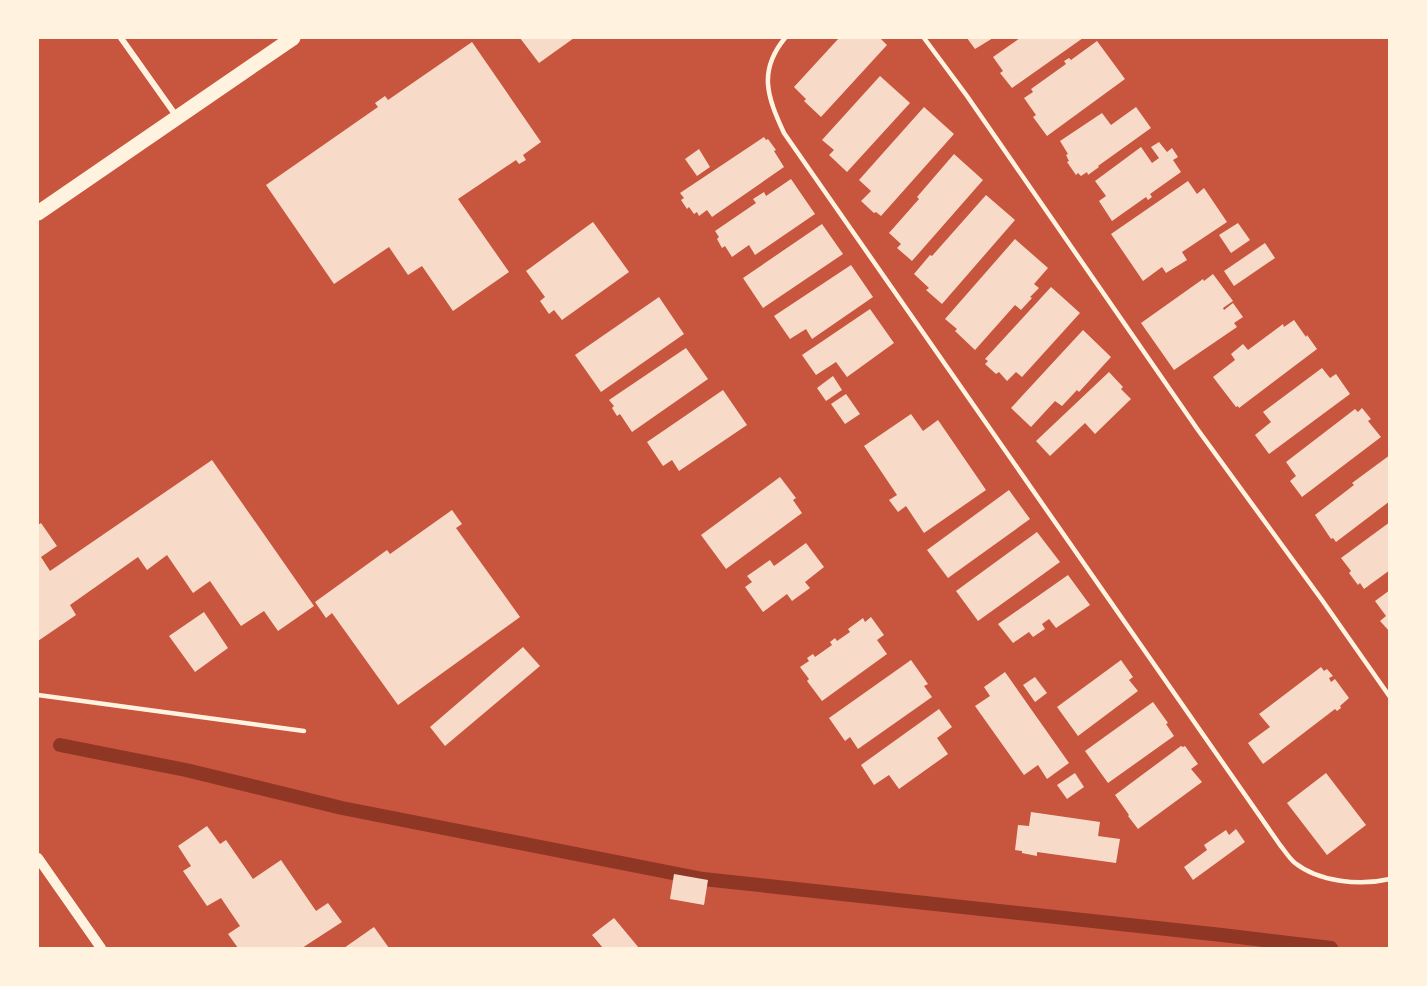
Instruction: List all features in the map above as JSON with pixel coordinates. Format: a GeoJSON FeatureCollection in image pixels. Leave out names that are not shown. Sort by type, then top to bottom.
{"type":"FeatureCollection","features":[{"type":"Feature","properties":{"kind":"main road"},"geometry":{"type":"LineString","coordinates":[[38,213],[293,38]]}},
{"type":"Feature","properties":{"kind":"street"},"geometry":{"type":"LineString","coordinates":[[121,38],[177,117]]}},
{"type":"Feature","properties":{"kind":"street"},"geometry":{"type":"LineString","coordinates":[[38,858],[101,948]]}},
{"type":"Feature","properties":{"kind":"lane"},"geometry":{"type":"LineString","coordinates":[[785,38],[771,59],[767,79],[770,99],[784,133],[1280,845],[1293,861],[1306,870],[1328,878],[1356,883],[1375,883],[1389,879]]}},
{"type":"Feature","properties":{"kind":"lane"},"geometry":{"type":"LineString","coordinates":[[924,38],[1389,698]]}},
{"type":"Feature","properties":{"kind":"lane"},"geometry":{"type":"LineString","coordinates":[[38,696],[304,731]]}},
{"type":"Feature","properties":{"kind":"building"},"geometry":{"type":"Polygon","coordinates":[[[520,38],[574,38],[539,63],[520,38]]]}},
{"type":"Feature","properties":{"kind":"building"},"geometry":{"type":"Polygon","coordinates":[[[839,38],[880,38],[887,45],[821,117],[804,101],[806,99],[794,87],[839,38]]]}},
{"type":"Feature","properties":{"kind":"building"},"geometry":{"type":"Polygon","coordinates":[[[967,38],[993,38],[975,49],[967,38]]]}},
{"type":"Feature","properties":{"kind":"building"},"geometry":{"type":"Polygon","coordinates":[[[1020,38],[1083,38],[1012,88],[1000,73],[1003,71],[993,57],[1020,38]]]}},
{"type":"Feature","properties":{"kind":"building"},"geometry":{"type":"Polygon","coordinates":[[[1097,41],[1125,79],[1047,136],[1033,117],[1036,115],[1024,98],[1033,92],[1031,89],[1066,64],[1064,61],[1069,58],[1071,60],[1097,41]]]}},
{"type":"Feature","properties":{"kind":"building"},"geometry":{"type":"Polygon","coordinates":[[[472,42],[541,142],[523,155],[526,160],[519,164],[516,160],[458,199],[509,272],[453,311],[422,266],[408,275],[389,247],[334,284],[266,185],[378,107],[375,103],[385,96],[388,100],[472,42]]]}},
{"type":"Feature","properties":{"kind":"building"},"geometry":{"type":"Polygon","coordinates":[[[880,76],[910,103],[847,172],[829,155],[834,150],[822,140],[880,76]]]}},
{"type":"Feature","properties":{"kind":"building"},"geometry":{"type":"Polygon","coordinates":[[[924,107],[954,134],[881,216],[874,213],[861,201],[871,191],[859,180],[924,107]]]}},
{"type":"Feature","properties":{"kind":"building"},"geometry":{"type":"Polygon","coordinates":[[[1136,107],[1151,128],[1088,175],[1087,172],[1081,176],[1078,173],[1076,175],[1067,162],[1069,161],[1066,155],[1068,154],[1060,141],[1102,113],[1111,125],[1136,107]]]}},
{"type":"Feature","properties":{"kind":"building"},"geometry":{"type":"Polygon","coordinates":[[[764,137],[776,150],[774,151],[784,167],[712,217],[707,210],[699,216],[697,212],[694,214],[689,207],[687,209],[681,200],[684,198],[680,193],[764,137]]]}},
{"type":"Feature","properties":{"kind":"building"},"geometry":{"type":"Polygon","coordinates":[[[1159,142],[1167,152],[1172,148],[1178,157],[1173,160],[1181,172],[1150,194],[1152,197],[1148,200],[1146,197],[1112,221],[1099,201],[1106,196],[1095,181],[1141,147],[1152,163],[1159,158],[1151,147],[1159,142]]]}},
{"type":"Feature","properties":{"kind":"building"},"geometry":{"type":"Polygon","coordinates":[[[699,149],[710,167],[697,176],[685,159],[699,149]]]}},
{"type":"Feature","properties":{"kind":"building"},"geometry":{"type":"Polygon","coordinates":[[[954,154],[983,180],[912,261],[897,248],[901,244],[889,233],[954,154]]]}},
{"type":"Feature","properties":{"kind":"building"},"geometry":{"type":"Polygon","coordinates":[[[791,179],[815,214],[755,255],[749,245],[732,257],[725,246],[722,248],[715,231],[756,203],[753,199],[764,192],[766,196],[791,179]]]}},
{"type":"Feature","properties":{"kind":"building"},"geometry":{"type":"Polygon","coordinates":[[[1188,181],[1197,194],[1204,188],[1227,222],[1182,252],[1187,260],[1166,273],[1162,267],[1143,281],[1111,234],[1188,181]]]}},
{"type":"Feature","properties":{"kind":"building"},"geometry":{"type":"Polygon","coordinates":[[[986,195],[1015,220],[942,304],[926,290],[929,288],[914,274],[986,195]]]}},
{"type":"Feature","properties":{"kind":"building"},"geometry":{"type":"Polygon","coordinates":[[[593,222],[629,272],[562,320],[554,310],[549,314],[540,301],[545,297],[526,271],[593,222]]]}},
{"type":"Feature","properties":{"kind":"building"},"geometry":{"type":"Polygon","coordinates":[[[1238,223],[1250,240],[1231,253],[1219,235],[1238,223]]]}},
{"type":"Feature","properties":{"kind":"building"},"geometry":{"type":"Polygon","coordinates":[[[822,224],[843,254],[763,308],[743,278],[822,224]]]}},
{"type":"Feature","properties":{"kind":"building"},"geometry":{"type":"Polygon","coordinates":[[[1015,239],[1048,268],[1034,284],[1039,288],[1030,297],[1032,298],[1021,310],[1015,305],[975,350],[945,319],[1015,239]]]}},
{"type":"Feature","properties":{"kind":"building"},"geometry":{"type":"Polygon","coordinates":[[[1265,243],[1275,258],[1234,286],[1224,271],[1265,243]]]}},
{"type":"Feature","properties":{"kind":"building"},"geometry":{"type":"Polygon","coordinates":[[[851,265],[873,297],[812,339],[806,329],[790,339],[774,316],[851,265]]]}},
{"type":"Feature","properties":{"kind":"building"},"geometry":{"type":"Polygon","coordinates":[[[1213,274],[1233,301],[1223,308],[1224,310],[1233,303],[1243,317],[1234,323],[1237,327],[1174,370],[1141,323],[1213,274]]]}},
{"type":"Feature","properties":{"kind":"building"},"geometry":{"type":"Polygon","coordinates":[[[1051,287],[1080,313],[1022,377],[1016,372],[1007,381],[999,372],[996,374],[985,364],[988,361],[985,359],[1051,287]]]}},
{"type":"Feature","properties":{"kind":"building"},"geometry":{"type":"Polygon","coordinates":[[[659,297],[684,334],[601,392],[575,355],[659,297]]]}},
{"type":"Feature","properties":{"kind":"building"},"geometry":{"type":"Polygon","coordinates":[[[870,309],[894,343],[847,377],[836,362],[816,375],[802,355],[870,309]]]}},
{"type":"Feature","properties":{"kind":"building"},"geometry":{"type":"Polygon","coordinates":[[[1294,320],[1317,349],[1239,408],[1236,407],[1213,377],[1235,360],[1231,354],[1243,344],[1248,350],[1283,324],[1284,327],[1294,320]]]}},
{"type":"Feature","properties":{"kind":"building"},"geometry":{"type":"Polygon","coordinates":[[[1083,330],[1111,357],[1079,392],[1077,390],[1062,406],[1055,401],[1031,427],[1011,408],[1083,330]]]}},
{"type":"Feature","properties":{"kind":"building"},"geometry":{"type":"Polygon","coordinates":[[[686,348],[708,379],[632,432],[620,414],[617,416],[609,400],[686,348]]]}},
{"type":"Feature","properties":{"kind":"building"},"geometry":{"type":"Polygon","coordinates":[[[1322,368],[1330,378],[1336,374],[1350,394],[1269,454],[1255,435],[1271,422],[1263,412],[1322,368]]]}},
{"type":"Feature","properties":{"kind":"building"},"geometry":{"type":"Polygon","coordinates":[[[1109,372],[1131,399],[1095,434],[1085,423],[1050,456],[1036,441],[1109,372]]]}},
{"type":"Feature","properties":{"kind":"building"},"geometry":{"type":"Polygon","coordinates":[[[833,376],[842,390],[826,401],[817,388],[833,376]]]}},
{"type":"Feature","properties":{"kind":"building"},"geometry":{"type":"Polygon","coordinates":[[[723,390],[747,425],[679,471],[672,460],[663,466],[647,442],[723,390]]]}},
{"type":"Feature","properties":{"kind":"building"},"geometry":{"type":"Polygon","coordinates":[[[846,394],[860,414],[845,424],[831,404],[846,394]]]}},
{"type":"Feature","properties":{"kind":"building"},"geometry":{"type":"Polygon","coordinates":[[[1362,408],[1371,419],[1368,421],[1381,437],[1302,497],[1290,481],[1296,476],[1286,462],[1355,409],[1358,412],[1362,408]]]}},
{"type":"Feature","properties":{"kind":"building"},"geometry":{"type":"Polygon","coordinates":[[[911,414],[923,431],[938,420],[986,490],[924,533],[906,506],[898,512],[889,500],[897,495],[864,446],[911,414]]]}},
{"type":"Feature","properties":{"kind":"building"},"geometry":{"type":"Polygon","coordinates":[[[1390,455],[1390,501],[1336,542],[1333,538],[1331,539],[1315,515],[1354,485],[1352,483],[1390,455]]]}},
{"type":"Feature","properties":{"kind":"building"},"geometry":{"type":"Polygon","coordinates":[[[212,460],[314,606],[278,631],[264,611],[241,626],[210,581],[193,593],[167,555],[147,570],[138,557],[70,605],[76,615],[38,641],[38,525],[41,523],[57,546],[41,557],[50,571],[212,460]]]}},
{"type":"Feature","properties":{"kind":"building"},"geometry":{"type":"Polygon","coordinates":[[[780,477],[796,498],[793,500],[802,513],[726,569],[701,535],[780,477]]]}},
{"type":"Feature","properties":{"kind":"building"},"geometry":{"type":"Polygon","coordinates":[[[1009,490],[1030,519],[948,578],[927,550],[1009,490]]]}},
{"type":"Feature","properties":{"kind":"building"},"geometry":{"type":"Polygon","coordinates":[[[452,510],[462,524],[456,528],[520,617],[398,705],[332,613],[326,618],[315,602],[387,550],[390,554],[452,510]]]}},
{"type":"Feature","properties":{"kind":"building"},"geometry":{"type":"Polygon","coordinates":[[[1390,522],[1390,570],[1364,589],[1349,573],[1351,571],[1341,558],[1390,522]]]}},
{"type":"Feature","properties":{"kind":"building"},"geometry":{"type":"Polygon","coordinates":[[[1037,532],[1060,562],[978,621],[956,591],[1037,532]]]}},
{"type":"Feature","properties":{"kind":"building"},"geometry":{"type":"Polygon","coordinates":[[[806,543],[824,567],[805,582],[810,588],[792,601],[787,594],[763,612],[745,587],[752,582],[747,576],[770,560],[774,566],[806,543]]]}},
{"type":"Feature","properties":{"kind":"building"},"geometry":{"type":"Polygon","coordinates":[[[1068,575],[1090,605],[1056,628],[1049,619],[1042,624],[1045,629],[1033,637],[1029,632],[1013,643],[998,624],[1068,575]]]}},
{"type":"Feature","properties":{"kind":"building"},"geometry":{"type":"Polygon","coordinates":[[[1390,590],[1390,632],[1380,621],[1386,616],[1375,601],[1390,590]]]}},
{"type":"Feature","properties":{"kind":"building"},"geometry":{"type":"Polygon","coordinates":[[[204,612],[228,648],[195,672],[169,636],[204,612]]]}},
{"type":"Feature","properties":{"kind":"building"},"geometry":{"type":"Polygon","coordinates":[[[871,617],[884,635],[877,640],[887,654],[822,701],[800,667],[809,661],[807,658],[813,654],[815,657],[832,645],[830,642],[835,638],[837,641],[850,632],[848,629],[863,618],[865,622],[871,617]]]}},
{"type":"Feature","properties":{"kind":"building"},"geometry":{"type":"Polygon","coordinates":[[[523,647],[540,666],[445,746],[430,727],[523,647]]]}},
{"type":"Feature","properties":{"kind":"building"},"geometry":{"type":"Polygon","coordinates":[[[911,660],[928,684],[924,686],[932,697],[858,749],[850,737],[845,741],[829,718],[911,660]]]}},
{"type":"Feature","properties":{"kind":"building"},"geometry":{"type":"Polygon","coordinates":[[[1121,660],[1133,677],[1129,680],[1138,691],[1078,736],[1057,707],[1121,660]]]}},
{"type":"Feature","properties":{"kind":"building"},"geometry":{"type":"Polygon","coordinates":[[[1321,667],[1324,671],[1327,669],[1333,676],[1329,678],[1331,682],[1335,679],[1349,698],[1340,706],[1341,708],[1337,711],[1335,709],[1263,764],[1248,743],[1270,727],[1259,714],[1321,667]]]}},
{"type":"Feature","properties":{"kind":"building"},"geometry":{"type":"Polygon","coordinates":[[[1005,672],[1069,763],[1047,779],[1038,765],[1024,775],[975,706],[990,696],[984,687],[1005,672]]]}},
{"type":"Feature","properties":{"kind":"building"},"geometry":{"type":"Polygon","coordinates":[[[1035,677],[1047,693],[1035,702],[1023,685],[1035,677]]]}},
{"type":"Feature","properties":{"kind":"building"},"geometry":{"type":"Polygon","coordinates":[[[1153,702],[1174,736],[1108,783],[1085,751],[1153,702]]]}},
{"type":"Feature","properties":{"kind":"building"},"geometry":{"type":"Polygon","coordinates":[[[939,709],[952,727],[937,738],[948,754],[899,789],[889,775],[874,785],[861,765],[939,709]]]}},
{"type":"Feature","properties":{"kind":"building"},"geometry":{"type":"Polygon","coordinates":[[[1181,746],[1185,746],[1198,764],[1191,769],[1202,782],[1138,829],[1115,795],[1181,746]]]}},
{"type":"Feature","properties":{"kind":"building"},"geometry":{"type":"Polygon","coordinates":[[[1075,773],[1084,787],[1067,799],[1057,785],[1075,773]]]}},
{"type":"Feature","properties":{"kind":"building"},"geometry":{"type":"Polygon","coordinates":[[[1326,773],[1366,825],[1327,855],[1287,803],[1326,773]]]}},
{"type":"Feature","properties":{"kind":"building"},"geometry":{"type":"Polygon","coordinates":[[[1031,812],[1100,822],[1098,836],[1120,839],[1116,863],[1037,852],[1037,856],[1015,850],[1018,825],[1029,826],[1031,812]]]}},
{"type":"Feature","properties":{"kind":"building"},"geometry":{"type":"Polygon","coordinates":[[[207,826],[220,844],[226,840],[253,879],[281,860],[316,911],[328,903],[342,922],[302,948],[238,948],[228,934],[240,926],[221,898],[207,906],[183,871],[191,866],[178,846],[207,826]]]}},
{"type":"Feature","properties":{"kind":"building"},"geometry":{"type":"Polygon","coordinates":[[[1236,829],[1245,842],[1193,880],[1184,867],[1207,850],[1204,845],[1226,830],[1229,835],[1236,829]]]}},
{"type":"Feature","properties":{"kind":"building"},"geometry":{"type":"Polygon","coordinates":[[[674,874],[708,880],[704,905],[670,899],[674,874]]]}},
{"type":"Feature","properties":{"kind":"building"},"geometry":{"type":"Polygon","coordinates":[[[614,918],[639,948],[603,948],[592,935],[614,918]]]}},
{"type":"Feature","properties":{"kind":"building"},"geometry":{"type":"Polygon","coordinates":[[[374,927],[389,948],[344,948],[374,927]]]}},
{"type":"Feature","properties":{"kind":"waterway"},"geometry":{"type":"LineString","coordinates":[[60,745],[186,770],[342,808],[703,879],[1331,948]]}}]}
